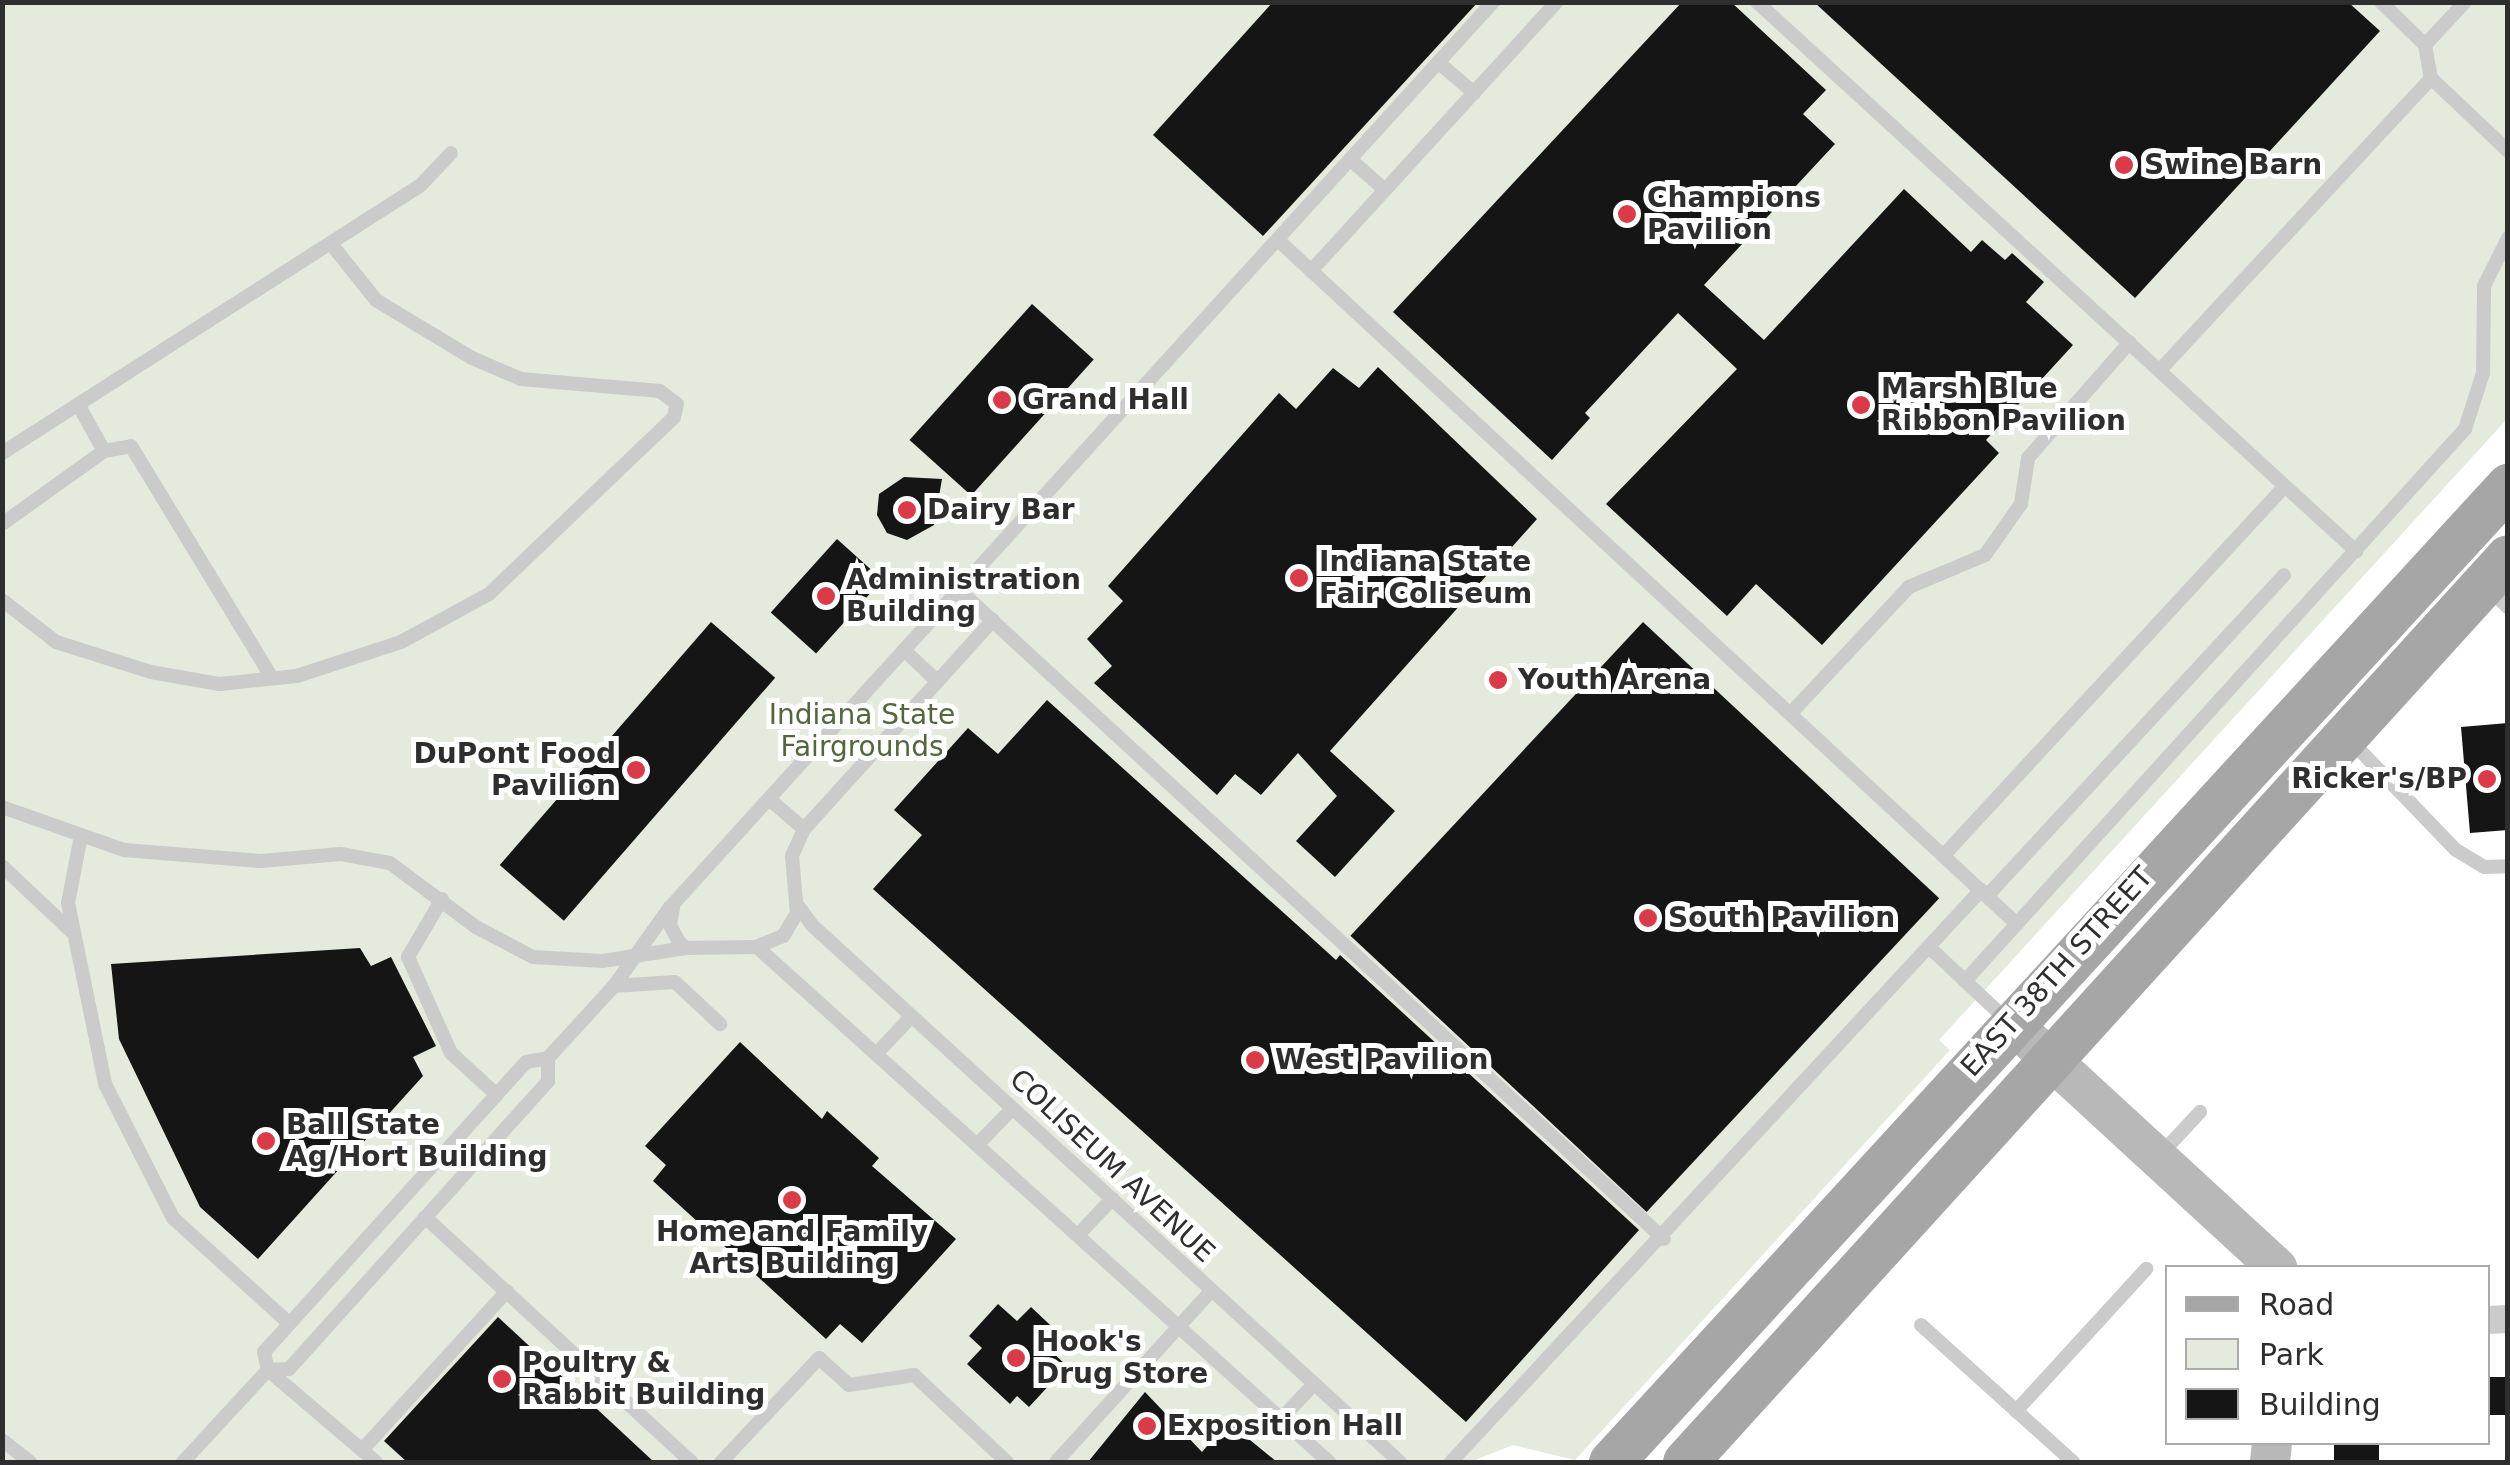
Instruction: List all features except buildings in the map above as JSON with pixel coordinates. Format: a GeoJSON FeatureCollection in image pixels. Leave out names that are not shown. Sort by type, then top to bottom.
{"type":"FeatureCollection","features":[{"type":"Feature","properties":{"kind":"main road","name":"EAST 38TH STREET"},"geometry":{"type":"LineString","coordinates":[[1610,1462],[2508,486]]}},
{"type":"Feature","properties":{"kind":"main road","name":"EAST 38TH STREET"},"geometry":{"type":"LineString","coordinates":[[1685,1462],[2343,734],[2499,582]]}},
{"type":"Feature","properties":{"kind":"street"},"geometry":{"type":"LineString","coordinates":[[2011,1023],[2274,1265]]}},
{"type":"Feature","properties":{"kind":"lane"},"geometry":{"type":"LineString","coordinates":[[376,1462],[268,1370],[264,1352],[526,1062],[548,1058],[642,956],[674,903],[1493,2]]}},
{"type":"Feature","properties":{"kind":"lane"},"geometry":{"type":"LineString","coordinates":[[1311,271],[1557,2]]}},
{"type":"Feature","properties":{"kind":"lane"},"geometry":{"type":"LineString","coordinates":[[1756,2],[2356,551]]}},
{"type":"Feature","properties":{"kind":"lane"},"geometry":{"type":"LineString","coordinates":[[2380,2],[2425,44],[2430,78],[2508,151]]}},
{"type":"Feature","properties":{"kind":"lane"},"geometry":{"type":"LineString","coordinates":[[2425,44],[2465,2]]}},
{"type":"Feature","properties":{"kind":"lane"},"geometry":{"type":"LineString","coordinates":[[1438,62],[1474,93]]}},
{"type":"Feature","properties":{"kind":"lane"},"geometry":{"type":"LineString","coordinates":[[2160,370],[2430,78]]}},
{"type":"Feature","properties":{"kind":"lane"},"geometry":{"type":"LineString","coordinates":[[2,453],[332,245],[420,186],[452,153]]}},
{"type":"Feature","properties":{"kind":"lane"},"geometry":{"type":"LineString","coordinates":[[1351,160],[1384,190]]}},
{"type":"Feature","properties":{"kind":"lane"},"geometry":{"type":"LineString","coordinates":[[1965,981],[2451,448],[2474,413],[2483,373],[2484,286],[2508,238]]}},
{"type":"Feature","properties":{"kind":"lane"},"geometry":{"type":"LineString","coordinates":[[1278,240],[2017,924]]}},
{"type":"Feature","properties":{"kind":"lane"},"geometry":{"type":"LineString","coordinates":[[2,600],[56,642],[151,672],[220,684],[272,678],[402,642],[489,594],[674,417],[677,404],[660,392],[521,379],[472,358],[376,300],[332,245]]}},
{"type":"Feature","properties":{"kind":"lane"},"geometry":{"type":"LineString","coordinates":[[1790,713],[1909,587],[1985,555],[2021,504],[2028,458],[2130,342]]}},
{"type":"Feature","properties":{"kind":"lane"},"geometry":{"type":"LineString","coordinates":[[80,406],[104,451]]}},
{"type":"Feature","properties":{"kind":"lane"},"geometry":{"type":"LineString","coordinates":[[2,524],[104,451],[131,446],[272,678]]}},
{"type":"Feature","properties":{"kind":"lane"},"geometry":{"type":"LineString","coordinates":[[1944,855],[2285,486]]}},
{"type":"Feature","properties":{"kind":"lane"},"geometry":{"type":"LineString","coordinates":[[1451,1462],[1664,1239],[1929,947],[2284,575]]}},
{"type":"Feature","properties":{"kind":"lane"},"geometry":{"type":"LineString","coordinates":[[959,590],[1664,1239]]}},
{"type":"Feature","properties":{"kind":"lane"},"geometry":{"type":"LineString","coordinates":[[2,807],[124,850],[191,858],[360,856],[390,863],[532,957],[575,963],[686,948],[756,947],[775,942],[789,929],[796,901],[792,856],[804,829],[992,620]]}},
{"type":"Feature","properties":{"kind":"lane"},"geometry":{"type":"LineString","coordinates":[[904,650],[937,681]]}},
{"type":"Feature","properties":{"kind":"lane"},"geometry":{"type":"LineString","coordinates":[[2343,734],[2456,850],[2484,867],[2508,866]]}},
{"type":"Feature","properties":{"kind":"lane"},"geometry":{"type":"LineString","coordinates":[[768,799],[804,829]]}},
{"type":"Feature","properties":{"kind":"lane"},"geometry":{"type":"LineString","coordinates":[[81,836],[68,904],[105,1084],[144,1169],[173,1218],[289,1323]]}},
{"type":"Feature","properties":{"kind":"lane"},"geometry":{"type":"LineString","coordinates":[[2,866],[73,934]]}},
{"type":"Feature","properties":{"kind":"lane"},"geometry":{"type":"LineString","coordinates":[[442,899],[408,957],[451,1053],[496,1094]]}},
{"type":"Feature","properties":{"kind":"lane","name":"COLISEUM AVENUE"},"geometry":{"type":"LineString","coordinates":[[796,901],[813,926],[1400,1462]]}},
{"type":"Feature","properties":{"kind":"lane"},"geometry":{"type":"LineString","coordinates":[[674,903],[670,925],[686,948]]}},
{"type":"Feature","properties":{"kind":"lane"},"geometry":{"type":"LineString","coordinates":[[756,947],[878,1052],[1329,1462]]}},
{"type":"Feature","properties":{"kind":"lane"},"geometry":{"type":"LineString","coordinates":[[1929,947],[2011,1023]]}},
{"type":"Feature","properties":{"kind":"lane"},"geometry":{"type":"LineString","coordinates":[[614,986],[676,982],[720,1024]]}},
{"type":"Feature","properties":{"kind":"lane"},"geometry":{"type":"LineString","coordinates":[[878,1052],[912,1017]]}},
{"type":"Feature","properties":{"kind":"lane"},"geometry":{"type":"LineString","coordinates":[[183,1462],[268,1370],[288,1369],[548,1081],[548,1058]]}},
{"type":"Feature","properties":{"kind":"lane"},"geometry":{"type":"LineString","coordinates":[[485,1107],[508,1125]]}},
{"type":"Feature","properties":{"kind":"lane"},"geometry":{"type":"LineString","coordinates":[[978,1144],[1012,1108]]}},
{"type":"Feature","properties":{"kind":"lane"},"geometry":{"type":"LineString","coordinates":[[2157,1158],[2200,1112]]}},
{"type":"Feature","properties":{"kind":"lane"},"geometry":{"type":"LineString","coordinates":[[427,1171],[448,1191]]}},
{"type":"Feature","properties":{"kind":"lane"},"geometry":{"type":"LineString","coordinates":[[1078,1235],[1112,1199]]}},
{"type":"Feature","properties":{"kind":"lane"},"geometry":{"type":"LineString","coordinates":[[425,1217],[691,1462]]}},
{"type":"Feature","properties":{"kind":"lane"},"geometry":{"type":"LineString","coordinates":[[362,1243],[377,1270]]}},
{"type":"Feature","properties":{"kind":"lane"},"geometry":{"type":"LineString","coordinates":[[2016,1411],[2146,1269]]}},
{"type":"Feature","properties":{"kind":"lane"},"geometry":{"type":"LineString","coordinates":[[362,1450],[507,1291]]}},
{"type":"Feature","properties":{"kind":"lane"},"geometry":{"type":"LineString","coordinates":[[1056,1462],[1211,1291]]}},
{"type":"Feature","properties":{"kind":"lane"},"geometry":{"type":"LineString","coordinates":[[305,1305],[326,1326]]}},
{"type":"Feature","properties":{"kind":"lane"},"geometry":{"type":"LineString","coordinates":[[1921,1325],[2074,1462]]}},
{"type":"Feature","properties":{"kind":"lane"},"geometry":{"type":"LineString","coordinates":[[721,1462],[819,1358],[849,1385],[914,1375],[1008,1462]]}},
{"type":"Feature","properties":{"kind":"lane"},"geometry":{"type":"LineString","coordinates":[[1281,1419],[1313,1385]]}},
{"type":"Feature","properties":{"kind":"lane"},"geometry":{"type":"LineString","coordinates":[[2,1440],[30,1462]]}},
{"type":"Feature","properties":{"kind":"green space","name":"Indiana State Fairgrounds"},"geometry":{"type":"Polygon","coordinates":[[[3,3],[2507,3],[2507,419],[1939,1040],[1950,1050],[1575,1460],[1513,1445],[1470,1462],[3,1462],[3,3]]]}},
{"type":"Feature","properties":{"kind":"place","name":"Swine Barn"},"geometry":{"type":"Point","coordinates":[2124,165]}},
{"type":"Feature","properties":{"kind":"place","name":"Champions Pavilion"},"geometry":{"type":"Point","coordinates":[1627,214]}},
{"type":"Feature","properties":{"kind":"place","name":"Grand Hall"},"geometry":{"type":"Point","coordinates":[1002,400]}},
{"type":"Feature","properties":{"kind":"place","name":"Marsh Blue Ribbon Pavilion"},"geometry":{"type":"Point","coordinates":[1861,405]}},
{"type":"Feature","properties":{"kind":"place","name":"Dairy Bar"},"geometry":{"type":"Point","coordinates":[907,510]}},
{"type":"Feature","properties":{"kind":"place","name":"Indiana State Fair Coliseum"},"geometry":{"type":"Point","coordinates":[1299,578]}},
{"type":"Feature","properties":{"kind":"place","name":"Administration Building"},"geometry":{"type":"Point","coordinates":[826,596]}},
{"type":"Feature","properties":{"kind":"place","name":"Youth Arena"},"geometry":{"type":"Point","coordinates":[1498,680]}},
{"type":"Feature","properties":{"kind":"place","name":"DuPont Food Pavilion"},"geometry":{"type":"Point","coordinates":[636,770]}},
{"type":"Feature","properties":{"kind":"place","name":"Ricker's/BP"},"geometry":{"type":"Point","coordinates":[2487,779]}},
{"type":"Feature","properties":{"kind":"place","name":"South Pavilion"},"geometry":{"type":"Point","coordinates":[1648,918]}},
{"type":"Feature","properties":{"kind":"place","name":"West Pavilion"},"geometry":{"type":"Point","coordinates":[1255,1060]}},
{"type":"Feature","properties":{"kind":"place","name":"Ball State Ag/Hort Building"},"geometry":{"type":"Point","coordinates":[266,1141]}},
{"type":"Feature","properties":{"kind":"place","name":"Home and Family Arts Building"},"geometry":{"type":"Point","coordinates":[792,1200]}},
{"type":"Feature","properties":{"kind":"place","name":"Hook's Drug Store"},"geometry":{"type":"Point","coordinates":[1016,1358]}},
{"type":"Feature","properties":{"kind":"place","name":"Poultry & Rabbit Building"},"geometry":{"type":"Point","coordinates":[502,1379]}},
{"type":"Feature","properties":{"kind":"place","name":"Exposition Hall"},"geometry":{"type":"Point","coordinates":[1147,1426]}}]}
